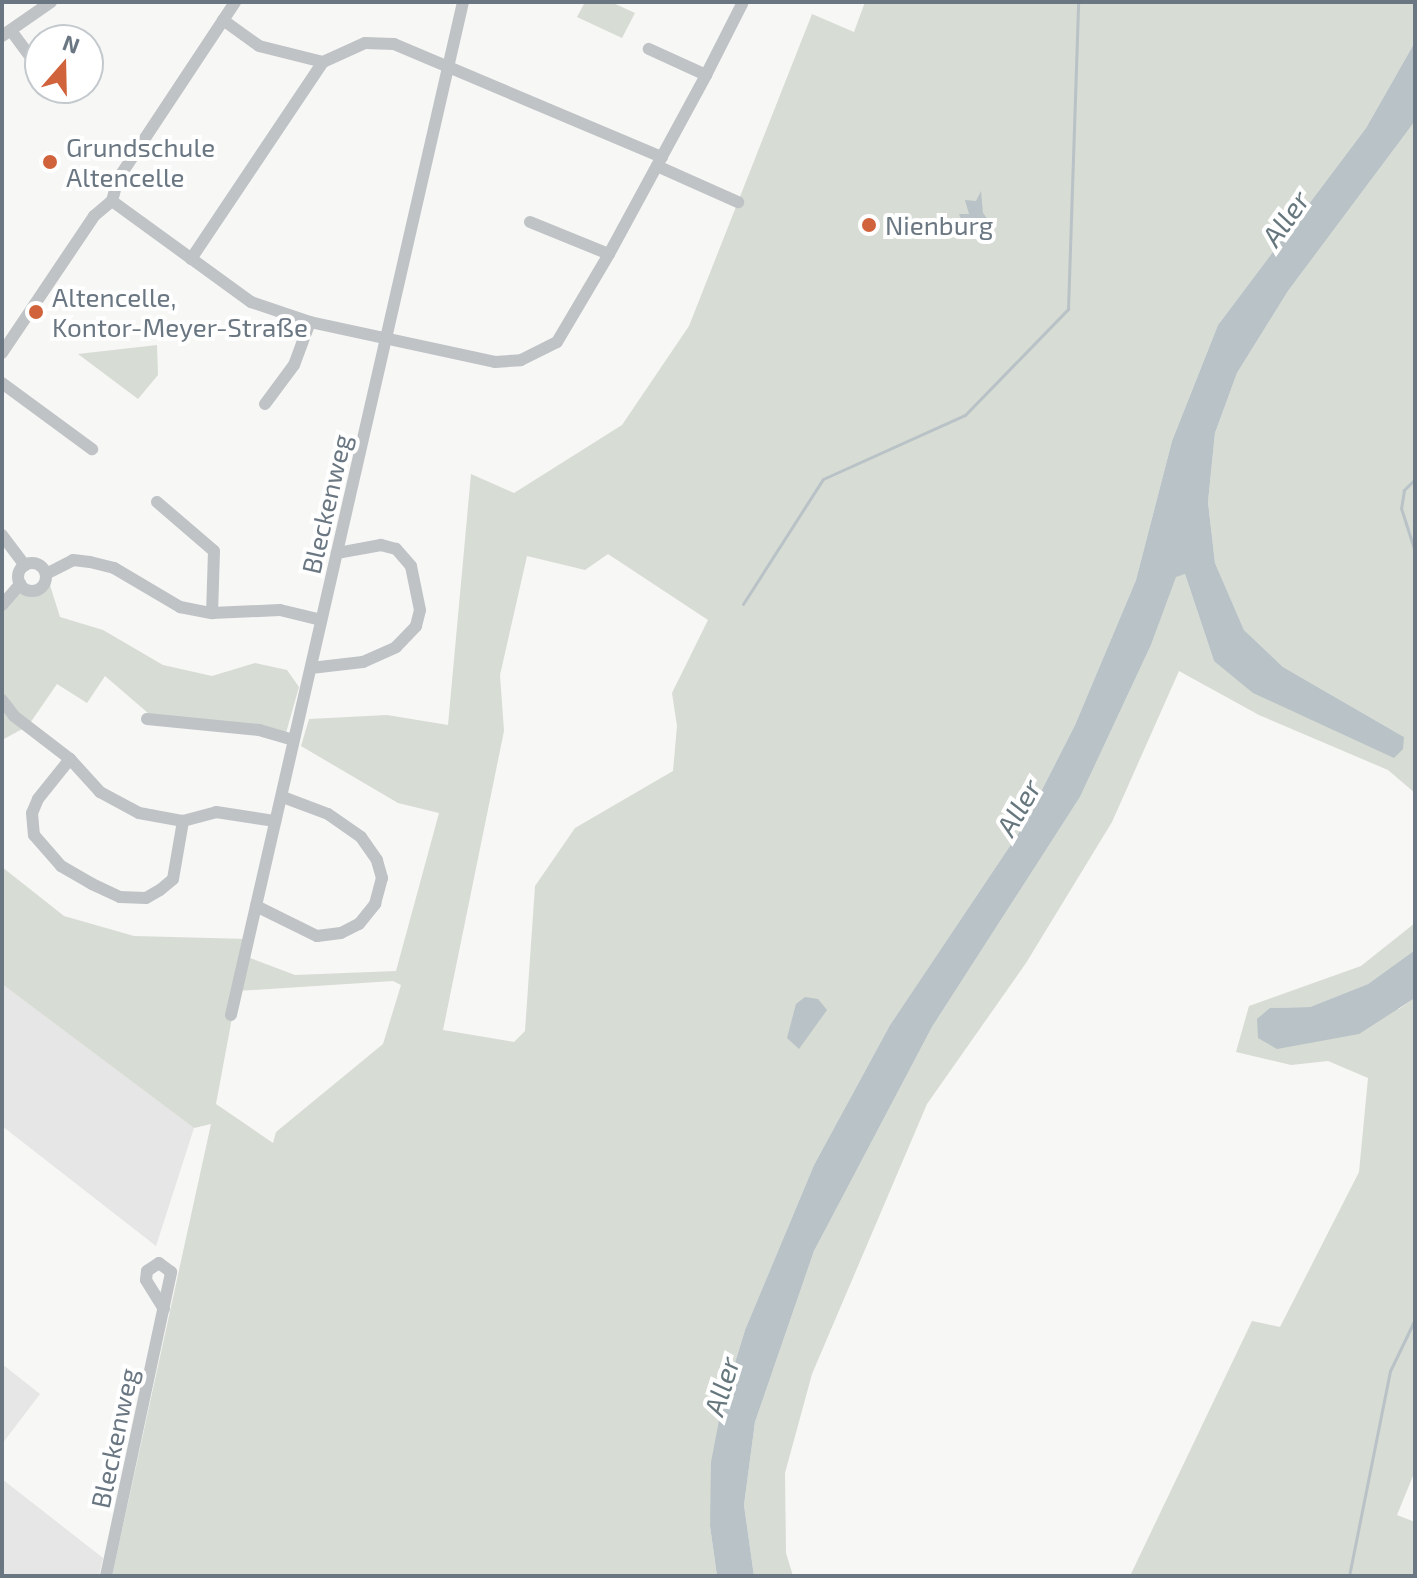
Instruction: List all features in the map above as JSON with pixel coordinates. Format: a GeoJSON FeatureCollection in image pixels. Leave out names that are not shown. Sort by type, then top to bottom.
{"type":"FeatureCollection","features":[{"type":"Feature","properties":{"kind":"street"},"geometry":{"type":"LineString","coordinates":[[24,52],[7,34],[51,2]]}},
{"type":"Feature","properties":{"kind":"street"},"geometry":{"type":"LineString","coordinates":[[2,353],[94,216],[112,201],[118,179],[235,2]]}},
{"type":"Feature","properties":{"kind":"street","name":"Bleckenweg"},"geometry":{"type":"LineString","coordinates":[[231,1015],[389,337],[463,2]]}},
{"type":"Feature","properties":{"kind":"street"},"geometry":{"type":"LineString","coordinates":[[112,201],[251,302],[310,322],[483,360],[521,360],[557,342],[609,254],[742,4]]}},
{"type":"Feature","properties":{"kind":"street"},"geometry":{"type":"LineString","coordinates":[[223,20],[259,46],[323,62]]}},
{"type":"Feature","properties":{"kind":"street"},"geometry":{"type":"LineString","coordinates":[[191,259],[323,62],[365,43],[394,44],[448,66],[659,161],[738,202]]}},
{"type":"Feature","properties":{"kind":"street"},"geometry":{"type":"LineString","coordinates":[[649,49],[706,75]]}},
{"type":"Feature","properties":{"kind":"street"},"geometry":{"type":"LineString","coordinates":[[530,222],[609,254]]}},
{"type":"Feature","properties":{"kind":"street"},"geometry":{"type":"LineString","coordinates":[[265,404],[294,365],[310,322]]}},
{"type":"Feature","properties":{"kind":"street"},"geometry":{"type":"LineString","coordinates":[[2,383],[92,449]]}},
{"type":"Feature","properties":{"kind":"street"},"geometry":{"type":"LineString","coordinates":[[157,502],[214,551],[212,613]]}},
{"type":"Feature","properties":{"kind":"street"},"geometry":{"type":"LineString","coordinates":[[2,535],[25,565]]}},
{"type":"Feature","properties":{"kind":"street"},"geometry":{"type":"LineString","coordinates":[[311,668],[339,668],[396,647],[416,626],[420,610],[411,566],[396,549],[381,545],[337,553]]}},
{"type":"Feature","properties":{"kind":"street"},"geometry":{"type":"LineString","coordinates":[[20,584],[35,591],[43,586],[46,574],[73,560],[90,562],[114,568],[180,607],[212,613],[280,610],[321,620]]}},
{"type":"Feature","properties":{"kind":"street"},"geometry":{"type":"LineString","coordinates":[[25,565],[38,564],[46,574]]}},
{"type":"Feature","properties":{"kind":"street"},"geometry":{"type":"LineString","coordinates":[[20,584],[18,575],[25,565]]}},
{"type":"Feature","properties":{"kind":"street"},"geometry":{"type":"LineString","coordinates":[[2,605],[20,584]]}},
{"type":"Feature","properties":{"kind":"street"},"geometry":{"type":"LineString","coordinates":[[2,700],[20,722],[70,759],[100,792],[139,813],[183,821],[216,812],[275,821]]}},
{"type":"Feature","properties":{"kind":"street"},"geometry":{"type":"LineString","coordinates":[[147,719],[259,730],[293,740]]}},
{"type":"Feature","properties":{"kind":"street"},"geometry":{"type":"LineString","coordinates":[[70,759],[38,799],[32,813],[34,835],[61,866],[92,884],[120,897],[146,898],[160,890],[173,879],[183,821]]}},
{"type":"Feature","properties":{"kind":"street"},"geometry":{"type":"LineString","coordinates":[[256,906],[317,936],[341,933],[359,924],[375,904],[382,878],[377,860],[361,837],[328,814],[283,797]]}},
{"type":"Feature","properties":{"kind":"street","name":"Bleckenweg"},"geometry":{"type":"LineString","coordinates":[[106,1576],[174,1271],[159,1263],[147,1271],[146,1280],[164,1309]]}},
{"type":"Feature","properties":{"kind":"shaded area"},"geometry":{"type":"Polygon","coordinates":[[[585,2],[611,2],[635,13],[622,38],[577,17],[585,2]]]}},
{"type":"Feature","properties":{"kind":"shaded area"},"geometry":{"type":"Polygon","coordinates":[[[865,2],[1415,2],[1415,42],[1366,128],[1218,325],[1172,441],[1136,580],[1075,725],[1024,825],[890,1025],[814,1165],[745,1330],[722,1405],[710,1526],[717,1576],[112,1576],[211,1124],[194,1128],[2,984],[2,867],[64,916],[134,936],[248,939],[245,956],[295,975],[396,971],[439,813],[398,803],[301,746],[309,719],[387,715],[448,725],[471,474],[514,493],[622,425],[689,326],[812,14],[854,32],[865,2]],[[608,554],[585,570],[527,556],[500,675],[504,731],[443,1030],[514,1042],[525,1031],[535,886],[575,828],[673,771],[677,726],[672,693],[708,620],[608,554]],[[393,981],[237,991],[216,1104],[273,1143],[276,1132],[383,1044],[401,985],[393,981]]]}},
{"type":"Feature","properties":{"kind":"shaded area"},"geometry":{"type":"Polygon","coordinates":[[[1415,42],[1415,121],[1288,291],[1237,373],[1215,433],[1208,502],[1215,563],[1244,630],[1283,667],[1404,737],[1403,749],[1394,758],[1253,693],[1214,661],[1185,574],[1176,577],[1151,645],[1080,797],[932,1027],[814,1251],[755,1422],[744,1505],[754,1576],[717,1576],[710,1526],[711,1462],[722,1405],[745,1330],[814,1165],[890,1025],[1024,825],[1075,725],[1136,580],[1172,441],[1218,325],[1366,128],[1415,42]]]}},
{"type":"Feature","properties":{"kind":"shaded area"},"geometry":{"type":"Polygon","coordinates":[[[1415,121],[1415,793],[1388,770],[1259,715],[1179,671],[1112,822],[1026,963],[927,1104],[812,1374],[785,1473],[786,1553],[793,1576],[754,1576],[744,1505],[755,1422],[814,1251],[932,1027],[1080,797],[1151,645],[1176,576],[1185,574],[1214,661],[1404,737],[1283,667],[1244,630],[1215,563],[1208,502],[1215,433],[1237,373],[1288,291],[1415,121]]]}},
{"type":"Feature","properties":{"kind":"shaded area"},"geometry":{"type":"Polygon","coordinates":[[[981,191],[983,213],[995,229],[991,233],[987,228],[977,239],[965,230],[959,214],[969,214],[965,200],[976,201],[981,191]]]}},
{"type":"Feature","properties":{"kind":"shaded area"},"geometry":{"type":"Polygon","coordinates":[[[157,345],[158,375],[138,399],[78,354],[157,345]]]}},
{"type":"Feature","properties":{"kind":"shaded area"},"geometry":{"type":"Polygon","coordinates":[[[49,582],[60,617],[103,630],[163,665],[212,676],[255,663],[287,670],[299,687],[286,733],[178,723],[148,713],[105,676],[87,703],[57,684],[28,726],[2,740],[2,711],[7,708],[2,699],[2,609],[19,591],[36,593],[49,582]]]}},
{"type":"Feature","properties":{"kind":"shaded area"},"geometry":{"type":"Polygon","coordinates":[[[1415,923],[1415,950],[1368,984],[1310,1007],[1271,1008],[1399,1009],[1415,998],[1415,1471],[1397,1515],[1415,1522],[1415,1576],[1130,1576],[1252,1321],[1280,1327],[1359,1172],[1368,1078],[1328,1061],[1291,1065],[1236,1052],[1249,1006],[1361,966],[1415,923]]]}},
{"type":"Feature","properties":{"kind":"shaded area"},"geometry":{"type":"Polygon","coordinates":[[[1415,950],[1415,998],[1359,1034],[1277,1049],[1258,1038],[1257,1019],[1270,1008],[1310,1007],[1368,984],[1415,950]]]}},
{"type":"Feature","properties":{"kind":"shaded area"},"geometry":{"type":"Polygon","coordinates":[[[2,984],[194,1128],[156,1246],[2,1126],[2,984]]]}},
{"type":"Feature","properties":{"kind":"shaded area"},"geometry":{"type":"Polygon","coordinates":[[[805,997],[818,999],[827,1010],[799,1049],[787,1038],[796,1004],[805,997]]]}},
{"type":"Feature","properties":{"kind":"shaded area"},"geometry":{"type":"Polygon","coordinates":[[[2,1364],[40,1394],[2,1444],[2,1364]]]}},
{"type":"Feature","properties":{"kind":"shaded area"},"geometry":{"type":"Polygon","coordinates":[[[2,1479],[103,1558],[99,1576],[2,1576],[2,1479]]]}},
{"type":"Feature","properties":{"kind":"waterway"},"geometry":{"type":"LineString","coordinates":[[743,604],[823,479],[965,415],[1068,309],[1078,2]]}},
{"type":"Feature","properties":{"kind":"waterway"},"geometry":{"type":"LineString","coordinates":[[1415,479],[1404,490],[1401,508],[1415,552]]}},
{"type":"Feature","properties":{"kind":"waterway"},"geometry":{"type":"LineString","coordinates":[[1349,1576],[1390,1371],[1415,1319]]}},
{"type":"Feature","properties":{"kind":"place","name":"Grundschule Altencelle"},"geometry":{"type":"Point","coordinates":[50,162]}},
{"type":"Feature","properties":{"kind":"place","name":"Nienburg"},"geometry":{"type":"Point","coordinates":[869,225]}},
{"type":"Feature","properties":{"kind":"place","name":"Altencelle, Kontor-Meyer-Straße"},"geometry":{"type":"Point","coordinates":[36,312]}},
{"type":"Feature","properties":{"kind":"water label","name":"Aller"},"geometry":{"type":"Point","coordinates":[1285,218]}},
{"type":"Feature","properties":{"kind":"water label","name":"Aller"},"geometry":{"type":"Point","coordinates":[1018,807]}},
{"type":"Feature","properties":{"kind":"water label","name":"Aller"},"geometry":{"type":"Point","coordinates":[721,1386]}}]}
